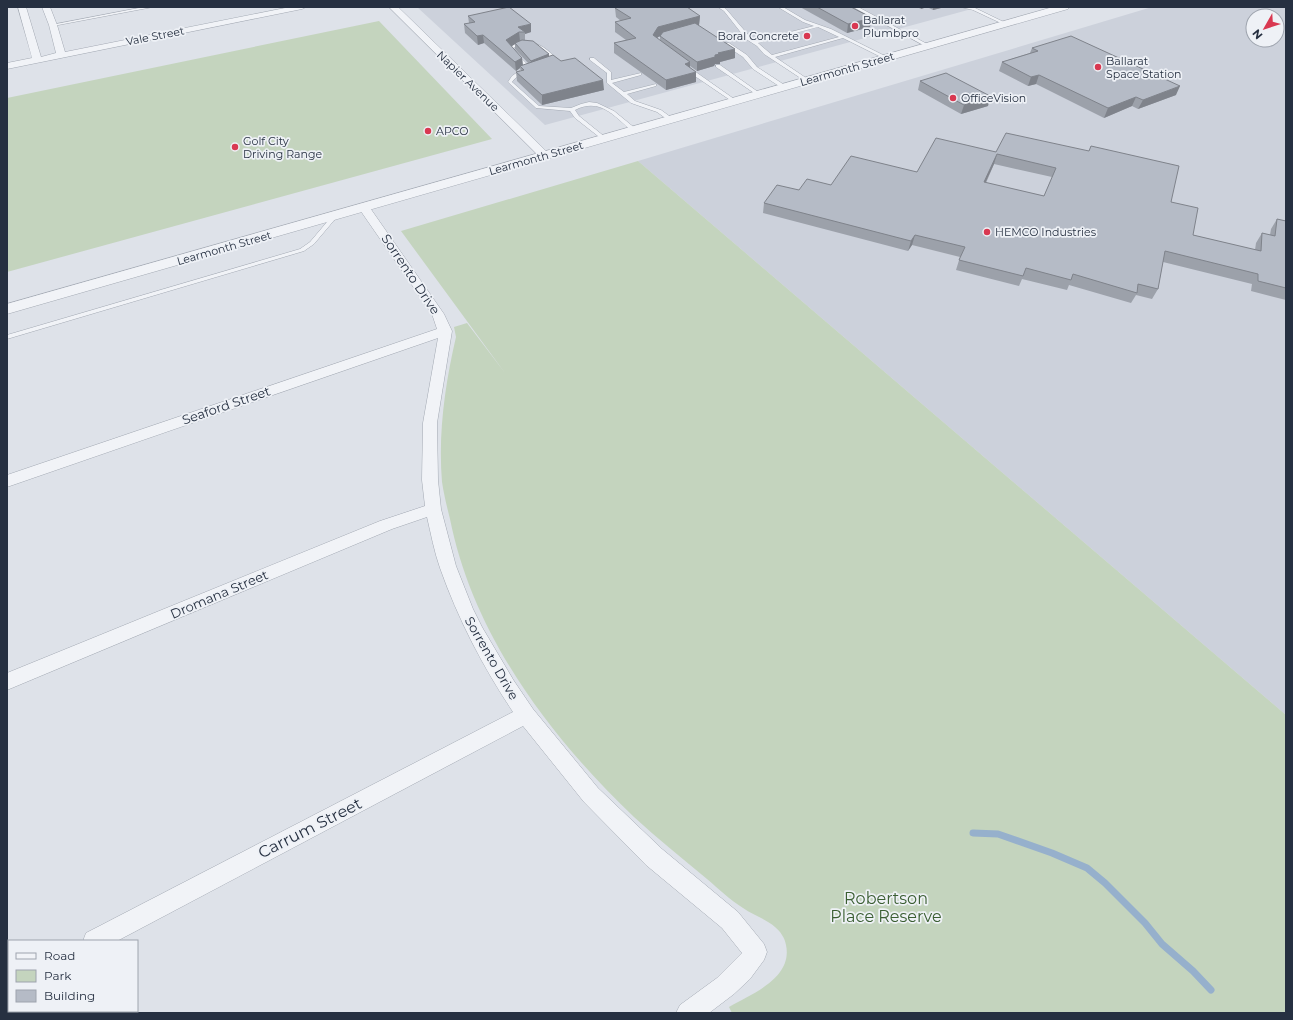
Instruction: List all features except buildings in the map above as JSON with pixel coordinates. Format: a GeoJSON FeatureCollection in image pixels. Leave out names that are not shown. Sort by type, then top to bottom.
{"type":"FeatureCollection","features":[{"type":"Feature","properties":{"kind":"street"},"geometry":{"type":"LineString","coordinates":[[22,7],[37,60]]}},
{"type":"Feature","properties":{"kind":"street"},"geometry":{"type":"LineString","coordinates":[[46,7],[53,25],[61,55]]}},
{"type":"Feature","properties":{"kind":"street","name":"Vale Street"},"geometry":{"type":"LineString","coordinates":[[7,66],[302,7]]}},
{"type":"Feature","properties":{"kind":"street","name":"Napier Avenue"},"geometry":{"type":"LineString","coordinates":[[393,7],[544,155]]}},
{"type":"Feature","properties":{"kind":"street","name":"Learmonth Street"},"geometry":{"type":"LineString","coordinates":[[7,309],[334,217],[603,138],[1006,24],[1060,7]]}},
{"type":"Feature","properties":{"kind":"street","name":"Sorrento Drive"},"geometry":{"type":"LineString","coordinates":[[364,207],[438,314],[445,331],[445,342],[430,423],[430,480],[433,509],[448,566],[465,610],[487,653],[526,715],[596,800],[654,857],[730,920],[756,952],[747,965],[732,981],[688,1013]]}},
{"type":"Feature","properties":{"kind":"street","name":"Seaford Street"},"geometry":{"type":"LineString","coordinates":[[7,481],[445,331]]}},
{"type":"Feature","properties":{"kind":"street","name":"Dromana Street"},"geometry":{"type":"LineString","coordinates":[[7,682],[386,525],[433,509]]}},
{"type":"Feature","properties":{"kind":"street","name":"Carrum Street"},"geometry":{"type":"LineString","coordinates":[[96,940],[526,715]]}},
{"type":"Feature","properties":{"kind":"lane"},"geometry":{"type":"LineString","coordinates":[[53,25],[151,7]]}},
{"type":"Feature","properties":{"kind":"lane"},"geometry":{"type":"LineString","coordinates":[[720,7],[725,10],[748,38],[807,80]]}},
{"type":"Feature","properties":{"kind":"lane"},"geometry":{"type":"LineString","coordinates":[[780,7],[804,21],[829,30],[886,58]]}},
{"type":"Feature","properties":{"kind":"lane"},"geometry":{"type":"LineString","coordinates":[[855,7],[929,46]]}},
{"type":"Feature","properties":{"kind":"lane"},"geometry":{"type":"LineString","coordinates":[[963,7],[974,8],[1006,24]]}},
{"type":"Feature","properties":{"kind":"lane"},"geometry":{"type":"LineString","coordinates":[[755,42],[818,26]]}},
{"type":"Feature","properties":{"kind":"lane"},"geometry":{"type":"LineString","coordinates":[[772,56],[843,37]]}},
{"type":"Feature","properties":{"kind":"lane"},"geometry":{"type":"LineString","coordinates":[[720,40],[745,56],[756,68],[784,87]]}},
{"type":"Feature","properties":{"kind":"lane"},"geometry":{"type":"LineString","coordinates":[[526,71],[528,67],[510,49],[515,45],[526,43],[538,45],[556,60],[547,65]]}},
{"type":"Feature","properties":{"kind":"lane"},"geometry":{"type":"LineString","coordinates":[[592,58],[609,73],[609,82],[633,102],[659,111],[670,119]]}},
{"type":"Feature","properties":{"kind":"lane"},"geometry":{"type":"LineString","coordinates":[[683,65],[735,101]]}},
{"type":"Feature","properties":{"kind":"lane"},"geometry":{"type":"LineString","coordinates":[[718,66],[759,94]]}},
{"type":"Feature","properties":{"kind":"lane"},"geometry":{"type":"LineString","coordinates":[[533,69],[517,74],[511,78],[510,82],[538,107],[572,110],[578,106],[589,103],[598,103],[608,109],[634,130]]}},
{"type":"Feature","properties":{"kind":"lane"},"geometry":{"type":"LineString","coordinates":[[609,82],[639,74]]}},
{"type":"Feature","properties":{"kind":"lane"},"geometry":{"type":"LineString","coordinates":[[623,94],[654,85]]}},
{"type":"Feature","properties":{"kind":"lane"},"geometry":{"type":"LineString","coordinates":[[572,110],[577,117],[603,138]]}},
{"type":"Feature","properties":{"kind":"lane"},"geometry":{"type":"LineString","coordinates":[[7,337],[298,251],[312,243],[334,217]]}},
{"type":"Feature","properties":{"kind":"shaded area"},"geometry":{"type":"Polygon","coordinates":[[[417,7],[979,7],[545,125],[417,7]]]}},
{"type":"Feature","properties":{"kind":"shaded area"},"geometry":{"type":"Polygon","coordinates":[[[1152,7],[1286,7],[1286,715],[638,161],[1152,7]]]}},
{"type":"Feature","properties":{"kind":"green space","name":"Golf City Driving Range"},"geometry":{"type":"Polygon","coordinates":[[[379,21],[492,139],[7,272],[7,98],[379,21]]]}},
{"type":"Feature","properties":{"kind":"green space","name":"Robertson Place Reserve"},"geometry":{"type":"Polygon","coordinates":[[[638,161],[1286,715],[1286,1013],[732,1013],[729,1007],[769,984],[777,976],[787,957],[785,940],[775,927],[734,902],[661,841],[603,786],[573,753],[545,718],[519,682],[496,643],[477,603],[461,562],[442,482],[441,446],[443,409],[456,337],[454,327],[467,323],[505,373],[401,231],[638,161]]]}},
{"type":"Feature","properties":{"kind":"waterway"},"geometry":{"type":"LineString","coordinates":[[973,833],[998,834],[1052,853],[1087,868],[1105,883],[1145,923],[1162,944],[1193,971],[1211,990]]}},
{"type":"Feature","properties":{"kind":"place","name":"Ballarat Plumbpro"},"geometry":{"type":"Point","coordinates":[855,26]}},
{"type":"Feature","properties":{"kind":"place","name":"Boral Concrete"},"geometry":{"type":"Point","coordinates":[807,36]}},
{"type":"Feature","properties":{"kind":"place","name":"Ballarat Space Station"},"geometry":{"type":"Point","coordinates":[1098,67]}},
{"type":"Feature","properties":{"kind":"place","name":"OfficeVision"},"geometry":{"type":"Point","coordinates":[953,98]}},
{"type":"Feature","properties":{"kind":"place","name":"APCO"},"geometry":{"type":"Point","coordinates":[428,131]}},
{"type":"Feature","properties":{"kind":"place","name":"Golf City Driving Range"},"geometry":{"type":"Point","coordinates":[235,147]}},
{"type":"Feature","properties":{"kind":"place","name":"HEMCO Industries"},"geometry":{"type":"Point","coordinates":[987,232]}}]}
